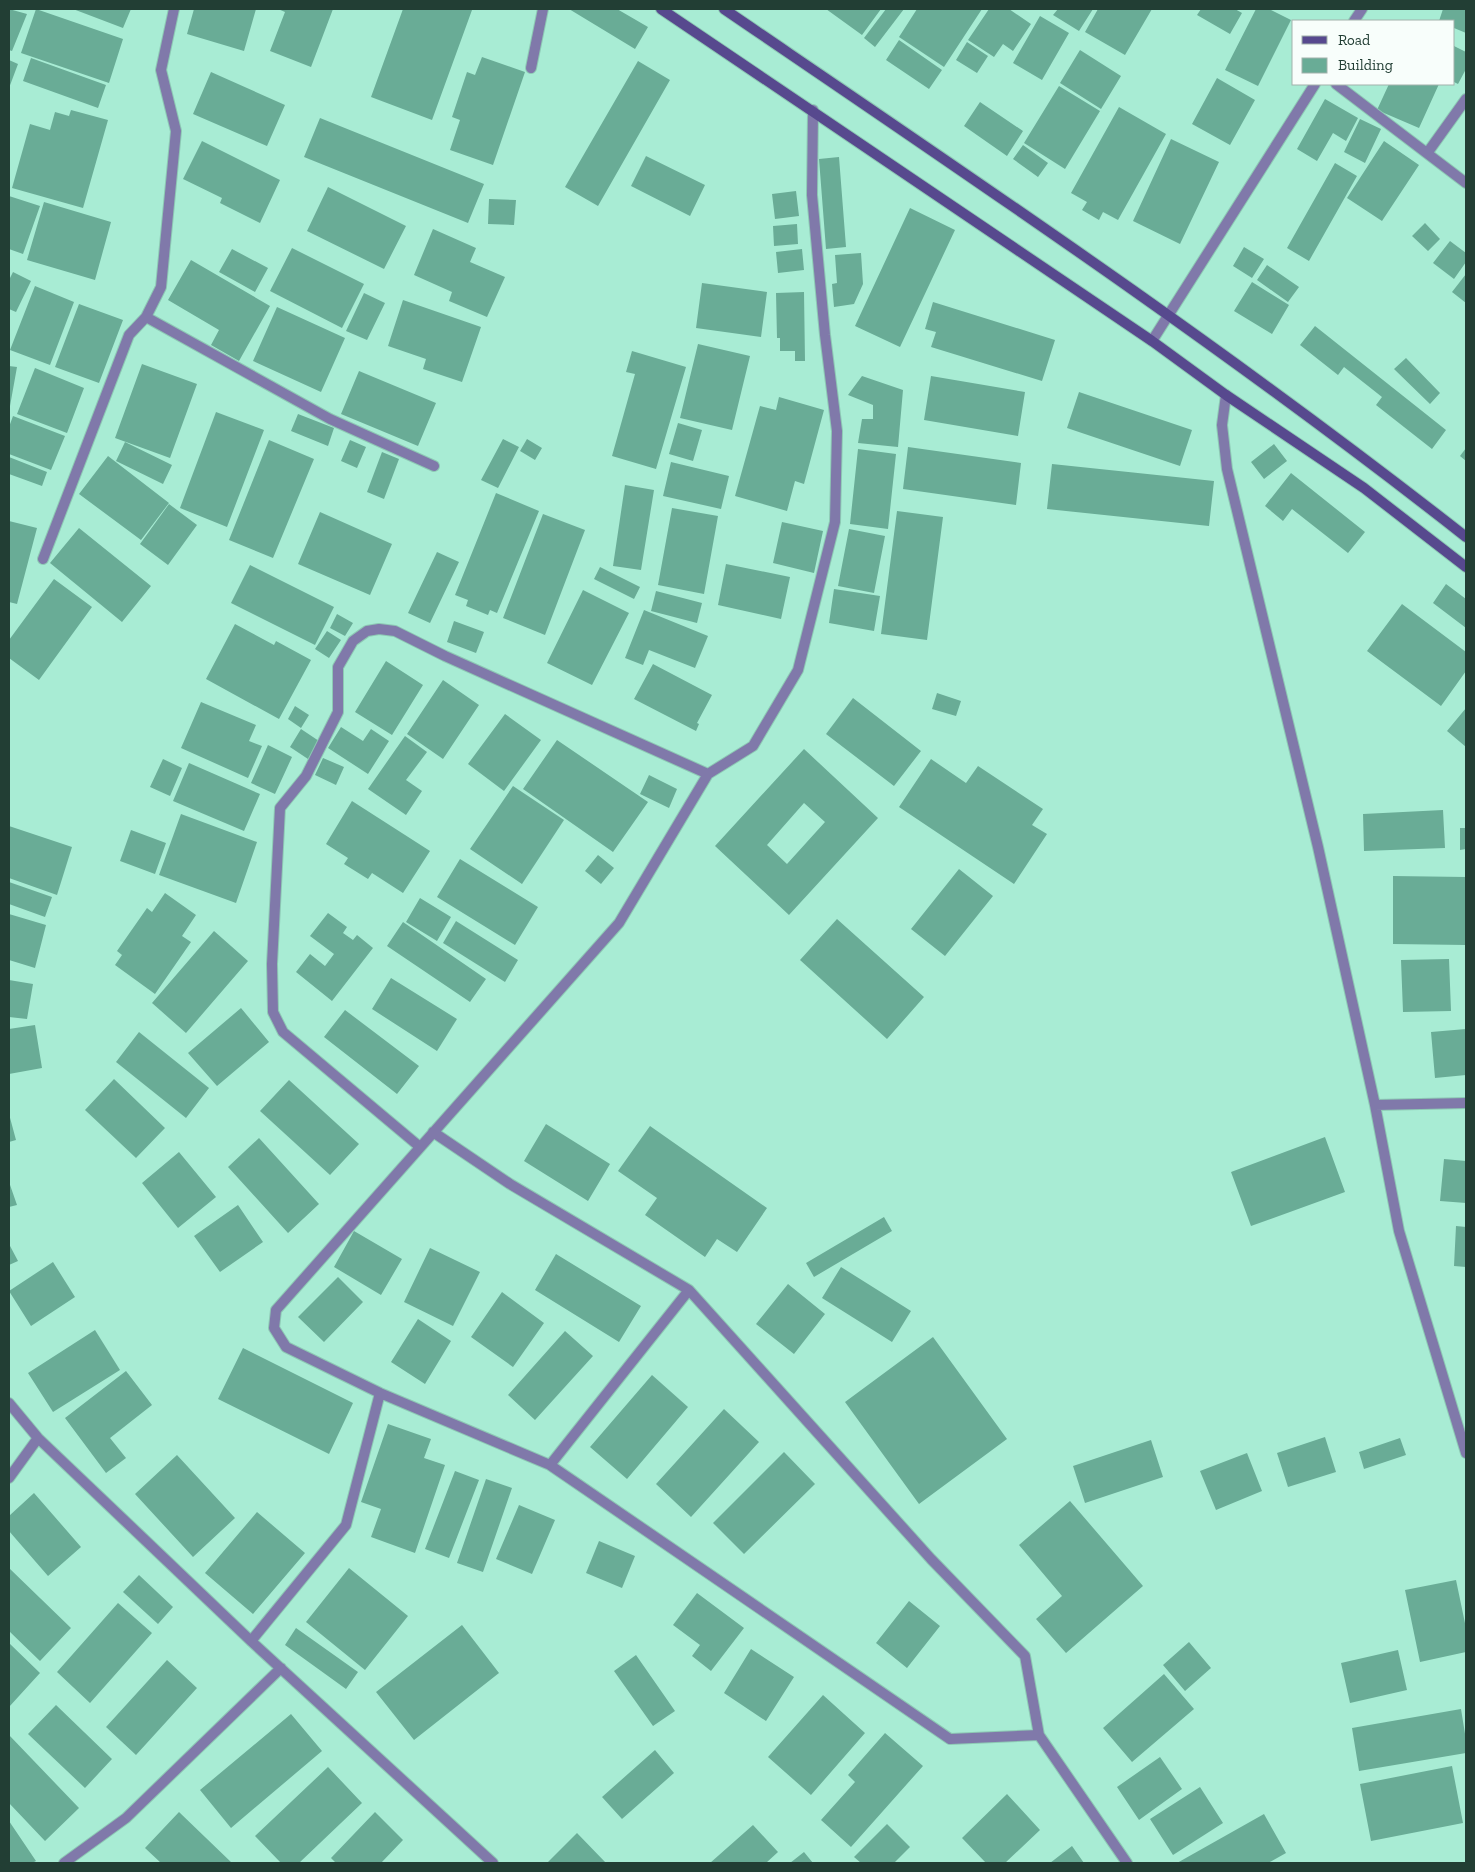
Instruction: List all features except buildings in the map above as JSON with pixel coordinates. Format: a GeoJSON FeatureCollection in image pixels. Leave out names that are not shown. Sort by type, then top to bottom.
{"type":"FeatureCollection","features":[{"type":"Feature","properties":{"kind":"main road"},"geometry":{"type":"LineString","coordinates":[[660,9],[813,110],[1152,341],[1226,395],[1364,488],[1466,567]]}},
{"type":"Feature","properties":{"kind":"main road"},"geometry":{"type":"LineString","coordinates":[[724,9],[1169,316],[1372,463],[1466,537]]}},
{"type":"Feature","properties":{"kind":"street"},"geometry":{"type":"LineString","coordinates":[[43,559],[129,335],[146,317],[161,287],[176,131],[161,70],[174,9]]}},
{"type":"Feature","properties":{"kind":"street"},"geometry":{"type":"LineString","coordinates":[[532,68],[543,9]]}},
{"type":"Feature","properties":{"kind":"street"},"geometry":{"type":"LineString","coordinates":[[1355,20],[1362,9]]}},
{"type":"Feature","properties":{"kind":"street"},"geometry":{"type":"LineString","coordinates":[[1152,341],[1314,85]]}},
{"type":"Feature","properties":{"kind":"street"},"geometry":{"type":"LineString","coordinates":[[1337,85],[1428,152],[1466,183]]}},
{"type":"Feature","properties":{"kind":"street"},"geometry":{"type":"LineString","coordinates":[[1428,152],[1466,99]]}},
{"type":"Feature","properties":{"kind":"street"},"geometry":{"type":"LineString","coordinates":[[813,110],[812,195],[824,335],[837,431],[835,522],[798,670],[752,746],[708,774],[619,923],[276,1310],[274,1328],[286,1347],[380,1393],[550,1465],[950,1739],[1039,1735]]}},
{"type":"Feature","properties":{"kind":"street"},"geometry":{"type":"LineString","coordinates":[[146,317],[330,419],[434,466]]}},
{"type":"Feature","properties":{"kind":"street"},"geometry":{"type":"LineString","coordinates":[[1226,395],[1222,424],[1227,469],[1318,847],[1375,1105],[1399,1231],[1466,1453]]}},
{"type":"Feature","properties":{"kind":"street"},"geometry":{"type":"LineString","coordinates":[[420,1147],[283,1032],[273,1012],[272,964],[280,808],[306,776],[338,712],[338,667],[353,642],[367,631],[379,629],[395,631],[445,656],[708,774]]}},
{"type":"Feature","properties":{"kind":"street"},"geometry":{"type":"LineString","coordinates":[[1375,1105],[1466,1102]]}},
{"type":"Feature","properties":{"kind":"street"},"geometry":{"type":"LineString","coordinates":[[433,1132],[510,1184],[689,1290],[931,1559],[1025,1656],[1039,1735],[1127,1863]]}},
{"type":"Feature","properties":{"kind":"street"},"geometry":{"type":"LineString","coordinates":[[550,1465],[689,1290]]}},
{"type":"Feature","properties":{"kind":"street"},"geometry":{"type":"LineString","coordinates":[[251,1641],[346,1525],[380,1393]]}},
{"type":"Feature","properties":{"kind":"street"},"geometry":{"type":"LineString","coordinates":[[9,1403],[38,1438],[251,1641],[493,1863]]}},
{"type":"Feature","properties":{"kind":"street"},"geometry":{"type":"LineString","coordinates":[[9,1478],[38,1438]]}},
{"type":"Feature","properties":{"kind":"street"},"geometry":{"type":"LineString","coordinates":[[64,1863],[126,1818],[280,1668]]}}]}
